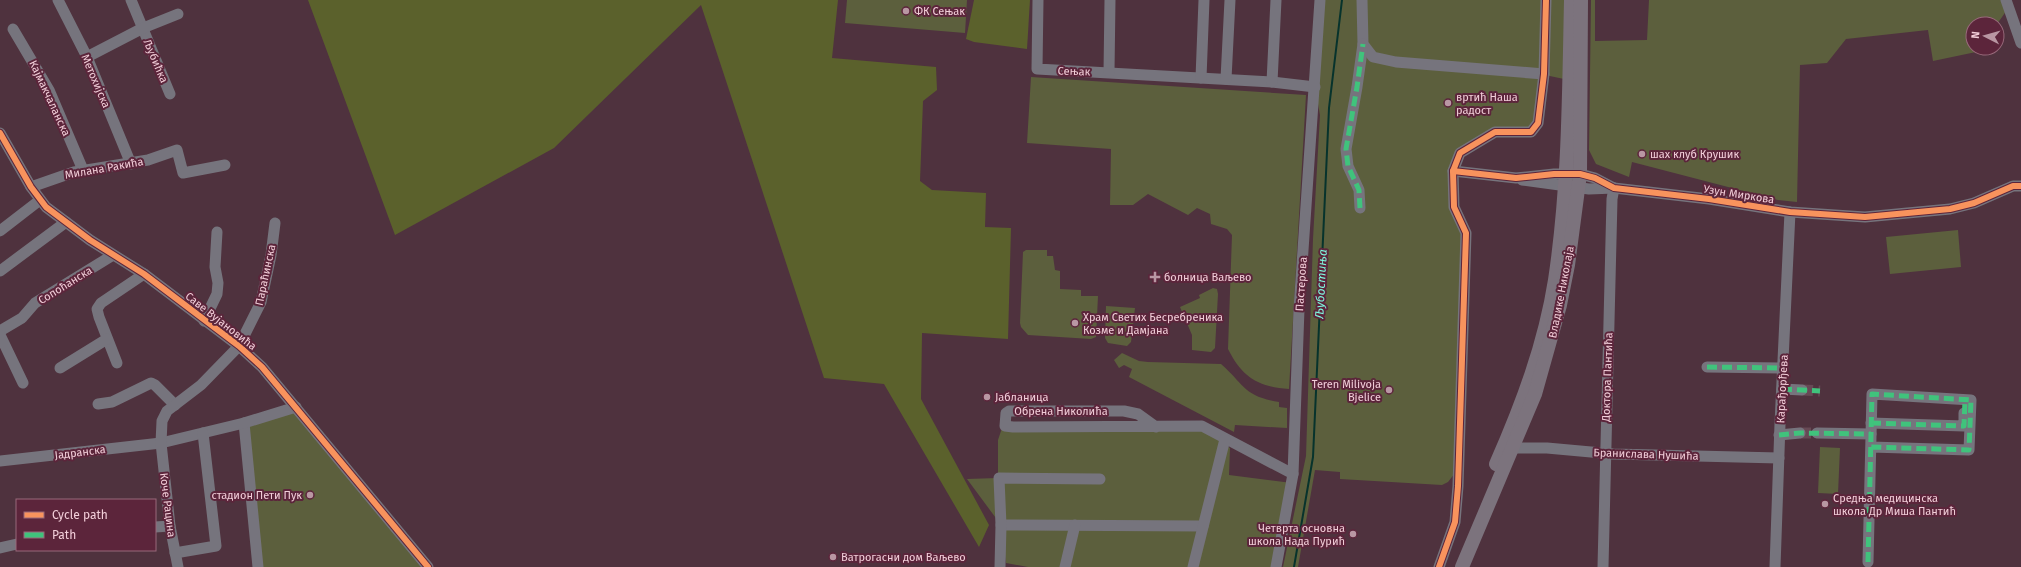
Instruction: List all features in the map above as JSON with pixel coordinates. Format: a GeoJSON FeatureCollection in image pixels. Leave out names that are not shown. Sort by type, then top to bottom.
{"type":"FeatureCollection","features":[{"type":"Feature","properties":{"kind":"main road","name":"Владике Николаја"},"geometry":{"type":"LineString","coordinates":[[1452,567],[1503,448],[1535,363],[1548,314],[1572,180],[1571,0]]}},
{"type":"Feature","properties":{"kind":"main road","name":"Владике Николаја"},"geometry":{"type":"LineString","coordinates":[[1462,567],[1514,448],[1535,394],[1554,330],[1568,265],[1581,0]]}},
{"type":"Feature","properties":{"kind":"street","name":"Метохијска"},"geometry":{"type":"LineString","coordinates":[[58,0],[86,57],[132,164]]}},
{"type":"Feature","properties":{"kind":"street","name":"Љубићка"},"geometry":{"type":"LineString","coordinates":[[131,0],[170,94]]}},
{"type":"Feature","properties":{"kind":"street","name":"Сењак"},"geometry":{"type":"LineString","coordinates":[[1038,0],[1037,69],[1109,72]]}},
{"type":"Feature","properties":{"kind":"street"},"geometry":{"type":"LineString","coordinates":[[1110,0],[1109,72],[1272,82],[1315,87]]}},
{"type":"Feature","properties":{"kind":"street"},"geometry":{"type":"LineString","coordinates":[[1202,78],[1204,0]]}},
{"type":"Feature","properties":{"kind":"street"},"geometry":{"type":"LineString","coordinates":[[1226,79],[1230,0]]}},
{"type":"Feature","properties":{"kind":"street"},"geometry":{"type":"LineString","coordinates":[[1272,82],[1276,0]]}},
{"type":"Feature","properties":{"kind":"street","name":"Пастерова"},"geometry":{"type":"LineString","coordinates":[[1276,567],[1294,474],[1299,309],[1320,0]]}},
{"type":"Feature","properties":{"kind":"street"},"geometry":{"type":"LineString","coordinates":[[1360,208],[1359,190],[1348,166],[1346,149],[1358,87],[1363,44],[1362,0]]}},
{"type":"Feature","properties":{"kind":"street"},"geometry":{"type":"LineString","coordinates":[[1439,567],[1455,522],[1458,486],[1466,233],[1454,207],[1453,171],[1460,153],[1495,132],[1531,132],[1538,123],[1544,74],[1546,0]]}},
{"type":"Feature","properties":{"kind":"street"},"geometry":{"type":"LineString","coordinates":[[2006,0],[2021,43]]}},
{"type":"Feature","properties":{"kind":"street"},"geometry":{"type":"LineString","coordinates":[[86,57],[143,28],[178,14]]}},
{"type":"Feature","properties":{"kind":"street","name":"Кајмакчаланска"},"geometry":{"type":"LineString","coordinates":[[13,29],[49,90],[83,170]]}},
{"type":"Feature","properties":{"kind":"street"},"geometry":{"type":"LineString","coordinates":[[1363,44],[1373,57],[1396,62],[1544,74]]}},
{"type":"Feature","properties":{"kind":"street","name":"Саве Вујановића"},"geometry":{"type":"LineString","coordinates":[[0,133],[40,200],[66,222],[113,255],[144,274],[204,321],[239,346],[262,367],[428,567]]}},
{"type":"Feature","properties":{"kind":"street","name":"Милана Ракића"},"geometry":{"type":"LineString","coordinates":[[31,187],[64,174],[132,164],[177,150],[183,173],[225,166]]}},
{"type":"Feature","properties":{"kind":"street","name":"Узун Миркова"},"geometry":{"type":"LineString","coordinates":[[1453,171],[1516,178],[1532,183],[1596,178],[1614,188],[1709,199],[1790,212],[1866,217],[1938,211],[1969,204],[2018,184]]}},
{"type":"Feature","properties":{"kind":"street","name":"Доктора Пантића"},"geometry":{"type":"LineString","coordinates":[[1603,567],[1612,199],[1614,188]]}},
{"type":"Feature","properties":{"kind":"street"},"geometry":{"type":"LineString","coordinates":[[0,231],[40,200]]}},
{"type":"Feature","properties":{"kind":"street","name":"Карађорђева"},"geometry":{"type":"LineString","coordinates":[[1775,567],[1779,435],[1784,368],[1790,212]]}},
{"type":"Feature","properties":{"kind":"street"},"geometry":{"type":"LineString","coordinates":[[0,271],[66,222]]}},
{"type":"Feature","properties":{"kind":"street","name":"Параћинска"},"geometry":{"type":"LineString","coordinates":[[239,346],[261,302],[271,255],[275,223]]}},
{"type":"Feature","properties":{"kind":"street"},"geometry":{"type":"LineString","coordinates":[[204,321],[217,294],[218,283],[215,267],[217,232]]}},
{"type":"Feature","properties":{"kind":"street","name":"Сопоћанска"},"geometry":{"type":"LineString","coordinates":[[0,331],[22,318],[35,303],[113,255]]}},
{"type":"Feature","properties":{"kind":"street"},"geometry":{"type":"LineString","coordinates":[[117,364],[99,317],[98,306],[144,274]]}},
{"type":"Feature","properties":{"kind":"street"},"geometry":{"type":"LineString","coordinates":[[0,335],[23,383]]}},
{"type":"Feature","properties":{"kind":"street"},"geometry":{"type":"LineString","coordinates":[[60,368],[107,339]]}},
{"type":"Feature","properties":{"kind":"street"},"geometry":{"type":"LineString","coordinates":[[161,443],[162,421],[168,411],[201,385],[239,346]]}},
{"type":"Feature","properties":{"kind":"street"},"geometry":{"type":"LineString","coordinates":[[1707,367],[1784,368]]}},
{"type":"Feature","properties":{"kind":"street"},"geometry":{"type":"LineString","coordinates":[[98,404],[112,402],[151,384],[155,385],[175,405]]}},
{"type":"Feature","properties":{"kind":"street"},"geometry":{"type":"LineString","coordinates":[[1782,389],[1802,390]]}},
{"type":"Feature","properties":{"kind":"street"},"geometry":{"type":"LineString","coordinates":[[1868,562],[1872,394],[1968,400]]}},
{"type":"Feature","properties":{"kind":"street"},"geometry":{"type":"LineString","coordinates":[[1817,433],[1871,428],[1964,426],[1968,400]]}},
{"type":"Feature","properties":{"kind":"street"},"geometry":{"type":"LineString","coordinates":[[1871,447],[1969,450],[1968,400]]}},
{"type":"Feature","properties":{"kind":"street","name":"Јадранска"},"geometry":{"type":"LineString","coordinates":[[0,461],[161,443],[244,423],[296,407]]}},
{"type":"Feature","properties":{"kind":"street","name":"Обрена Николића"},"geometry":{"type":"LineString","coordinates":[[1156,427],[1138,414],[1124,411],[1009,411],[1006,413],[1005,417],[1006,426],[1008,427],[1156,427],[1202,426],[1294,474]]}},
{"type":"Feature","properties":{"kind":"street"},"geometry":{"type":"LineString","coordinates":[[244,423],[258,567]]}},
{"type":"Feature","properties":{"kind":"street"},"geometry":{"type":"LineString","coordinates":[[175,553],[216,546],[202,433]]}},
{"type":"Feature","properties":{"kind":"street"},"geometry":{"type":"LineString","coordinates":[[1779,435],[1800,433]]}},
{"type":"Feature","properties":{"kind":"street"},"geometry":{"type":"LineString","coordinates":[[1193,567],[1226,438]]}},
{"type":"Feature","properties":{"kind":"street","name":"Коче Рацина"},"geometry":{"type":"LineString","coordinates":[[161,443],[170,526],[178,567]]}},
{"type":"Feature","properties":{"kind":"street","name":"Бранислава Нушића"},"geometry":{"type":"LineString","coordinates":[[1514,448],[1547,448],[1605,454],[1779,458]]}},
{"type":"Feature","properties":{"kind":"street"},"geometry":{"type":"LineString","coordinates":[[1000,567],[1001,525],[998,478],[1100,479]]}},
{"type":"Feature","properties":{"kind":"street"},"geometry":{"type":"LineString","coordinates":[[1001,525],[1203,526]]}},
{"type":"Feature","properties":{"kind":"street"},"geometry":{"type":"LineString","coordinates":[[1065,567],[1075,525]]}},
{"type":"Feature","properties":{"kind":"street"},"geometry":{"type":"LineString","coordinates":[[156,527],[170,526]]}},
{"type":"Feature","properties":{"kind":"street"},"geometry":{"type":"LineString","coordinates":[[0,548],[16,544]]}},
{"type":"Feature","properties":{"kind":"green space"},"geometry":{"type":"Polygon","coordinates":[[[308,0],[838,0],[832,58],[936,67],[937,90],[923,101],[920,181],[932,190],[986,193],[985,227],[1011,228],[1008,339],[922,333],[921,399],[989,525],[979,547],[884,384],[824,378],[701,5],[554,148],[395,235],[308,0]]]}},
{"type":"Feature","properties":{"kind":"green space","name":"ФК Сењак"},"geometry":{"type":"Polygon","coordinates":[[[847,0],[967,0],[965,33],[845,23],[847,0]]]}},
{"type":"Feature","properties":{"kind":"green space"},"geometry":{"type":"Polygon","coordinates":[[[974,0],[1030,0],[1027,49],[974,42],[966,39],[974,0]]]}},
{"type":"Feature","properties":{"kind":"green space"},"geometry":{"type":"Polygon","coordinates":[[[1320,0],[1566,0],[1564,79],[1545,75],[1531,132],[1495,132],[1460,153],[1454,207],[1466,233],[1459,468],[1448,482],[1442,485],[1340,479],[1340,472],[1315,470],[1298,567],[1283,567],[1306,456],[1313,239],[1320,115],[1315,87],[1320,0]]]}},
{"type":"Feature","properties":{"kind":"green space"},"geometry":{"type":"Polygon","coordinates":[[[1591,0],[1595,0],[1595,41],[1647,40],[1649,0],[2004,0],[2007,10],[2003,16],[1965,16],[1965,54],[1933,61],[1928,30],[1846,39],[1827,63],[1800,65],[1797,202],[1778,200],[1632,162],[1629,177],[1596,164],[1589,150],[1591,0]]]}},
{"type":"Feature","properties":{"kind":"green space"},"geometry":{"type":"Polygon","coordinates":[[[1031,77],[1306,95],[1289,389],[1268,386],[1252,379],[1239,367],[1228,349],[1232,235],[1227,229],[1211,224],[1210,214],[1197,208],[1188,215],[1148,194],[1133,205],[1110,205],[1111,149],[1027,143],[1031,77]]]}},
{"type":"Feature","properties":{"kind":"green space"},"geometry":{"type":"Polygon","coordinates":[[[1958,230],[1961,267],[1890,274],[1886,237],[1958,230]]]}},
{"type":"Feature","properties":{"kind":"green space"},"geometry":{"type":"Polygon","coordinates":[[[1026,250],[1047,250],[1047,256],[1053,256],[1055,270],[1060,271],[1060,289],[1081,290],[1081,296],[1098,296],[1096,337],[1091,339],[1028,335],[1021,327],[1023,252],[1026,250]]]}},
{"type":"Feature","properties":{"kind":"green space"},"geometry":{"type":"Polygon","coordinates":[[[1213,288],[1217,289],[1218,294],[1215,348],[1211,352],[1192,350],[1192,335],[1180,307],[1200,298],[1199,295],[1213,288]]]}},
{"type":"Feature","properties":{"kind":"green space"},"geometry":{"type":"Polygon","coordinates":[[[1106,306],[1135,308],[1131,342],[1127,346],[1108,343],[1105,338],[1106,306]]]}},
{"type":"Feature","properties":{"kind":"green space"},"geometry":{"type":"Polygon","coordinates":[[[1122,353],[1139,361],[1148,362],[1221,364],[1251,393],[1267,400],[1279,402],[1279,407],[1287,408],[1287,428],[1235,425],[1234,432],[1129,377],[1132,369],[1124,365],[1119,368],[1114,360],[1122,353]]]}},
{"type":"Feature","properties":{"kind":"green space","name":"стадион Пети Пук"},"geometry":{"type":"Polygon","coordinates":[[[296,407],[428,567],[258,567],[244,423],[296,407]]]}},
{"type":"Feature","properties":{"kind":"green space"},"geometry":{"type":"Polygon","coordinates":[[[1202,426],[1230,448],[1229,475],[1292,483],[1276,567],[1028,567],[1006,563],[1001,525],[967,479],[998,478],[998,440],[1002,428],[1202,426]]]}},
{"type":"Feature","properties":{"kind":"green space"},"geometry":{"type":"Polygon","coordinates":[[[1820,447],[1840,448],[1838,494],[1818,493],[1820,447]]]}},
{"type":"Feature","properties":{"kind":"waterway","name":"Љубостиња"},"geometry":{"type":"LineString","coordinates":[[1294,567],[1313,457],[1329,108],[1342,0]]}},
{"type":"Feature","properties":{"kind":"tunnel"},"geometry":{"type":"LineString","coordinates":[[1802,390],[1820,391]]}},
{"type":"Feature","properties":{"kind":"tunnel"},"geometry":{"type":"LineString","coordinates":[[1800,433],[1817,433]]}},
{"type":"Feature","properties":{"kind":"marked path"},"geometry":{"type":"LineString","coordinates":[[1360,208],[1359,190],[1348,166],[1346,149],[1363,44]]}},
{"type":"Feature","properties":{"kind":"marked path"},"geometry":{"type":"LineString","coordinates":[[1707,367],[1783,368]]}},
{"type":"Feature","properties":{"kind":"marked path"},"geometry":{"type":"LineString","coordinates":[[1782,389],[1820,391]]}},
{"type":"Feature","properties":{"kind":"marked path"},"geometry":{"type":"LineString","coordinates":[[1868,562],[1872,394],[1971,400],[1969,450],[1871,447]]}},
{"type":"Feature","properties":{"kind":"marked path"},"geometry":{"type":"LineString","coordinates":[[1871,423],[1964,426],[1965,399]]}},
{"type":"Feature","properties":{"kind":"marked path"},"geometry":{"type":"LineString","coordinates":[[1779,435],[1800,433],[1871,434]]}},
{"type":"Feature","properties":{"kind":"cycle path"},"geometry":{"type":"LineString","coordinates":[[1439,567],[1455,522],[1458,486],[1466,233],[1454,207],[1453,171],[1460,153],[1495,132],[1531,132],[1538,123],[1544,74],[1546,0]]}},
{"type":"Feature","properties":{"kind":"cycle path"},"geometry":{"type":"LineString","coordinates":[[0,133],[31,187],[46,207],[90,240],[144,274],[239,346],[262,367],[428,567]]}},
{"type":"Feature","properties":{"kind":"cycle path"},"geometry":{"type":"LineString","coordinates":[[1453,171],[1516,178],[1554,174],[1580,174],[1595,178],[1614,188],[1709,199],[1790,212],[1865,217],[1950,209],[1974,203],[2013,186],[2021,186]]}},
{"type":"Feature","properties":{"kind":"place","name":"ФК Сењак"},"geometry":{"type":"Point","coordinates":[906,11]}},
{"type":"Feature","properties":{"kind":"place","name":"вртић Наша радост"},"geometry":{"type":"Point","coordinates":[1448,103]}},
{"type":"Feature","properties":{"kind":"place","name":"шах клуб Крушик"},"geometry":{"type":"Point","coordinates":[1642,154]}},
{"type":"Feature","properties":{"kind":"place","name":"болница Ваљево"},"geometry":{"type":"Point","coordinates":[1155,277]}},
{"type":"Feature","properties":{"kind":"place","name":"Храм Светих Бесребреника Козме и Дамјана"},"geometry":{"type":"Point","coordinates":[1075,323]}},
{"type":"Feature","properties":{"kind":"place","name":"Teren Milivoja Bjelice"},"geometry":{"type":"Point","coordinates":[1389,390]}},
{"type":"Feature","properties":{"kind":"place","name":"Јабланица"},"geometry":{"type":"Point","coordinates":[987,397]}},
{"type":"Feature","properties":{"kind":"place","name":"стадион Пети Пук"},"geometry":{"type":"Point","coordinates":[310,495]}},
{"type":"Feature","properties":{"kind":"place","name":"Средња медицинска школа Др Миша Пантић"},"geometry":{"type":"Point","coordinates":[1825,504]}},
{"type":"Feature","properties":{"kind":"place","name":"Четврта основна школа Нада Пурић"},"geometry":{"type":"Point","coordinates":[1353,534]}},
{"type":"Feature","properties":{"kind":"place","name":"Ватрогасни дом Ваљево"},"geometry":{"type":"Point","coordinates":[833,557]}}]}
